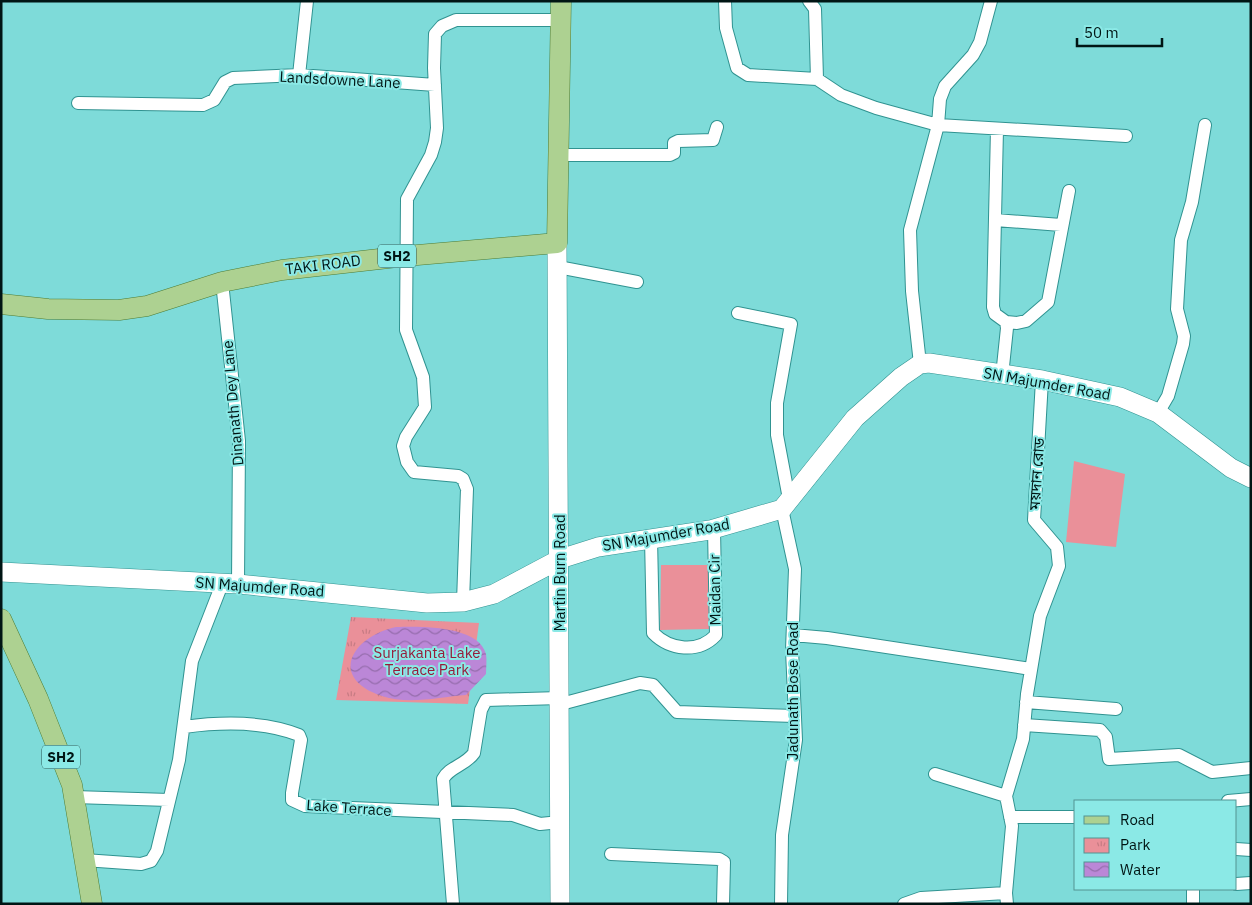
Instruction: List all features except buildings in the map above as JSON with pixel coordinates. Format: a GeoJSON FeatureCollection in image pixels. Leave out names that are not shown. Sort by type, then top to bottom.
{"type":"FeatureCollection","features":[{"type":"Feature","properties":{"kind":"main road"},"geometry":{"type":"LineString","coordinates":[[557,243],[561,11]]}},
{"type":"Feature","properties":{"kind":"main road","name":"TAKI ROAD"},"geometry":{"type":"LineString","coordinates":[[1,304],[48,309],[119,310],[147,306],[222,282],[282,270],[406,256],[557,243]]}},
{"type":"Feature","properties":{"kind":"main road","name":"Martin Burn Road"},"geometry":{"type":"LineString","coordinates":[[557,243],[560,559],[560,904]]}},
{"type":"Feature","properties":{"kind":"main road","name":"SN Majumder Road"},"geometry":{"type":"LineString","coordinates":[[920,364],[940,363],[1002,376],[1042,380],[1109,394],[1158,412],[1231,468],[1251,478]]}},
{"type":"Feature","properties":{"kind":"main road"},"geometry":{"type":"LineString","coordinates":[[785,504],[852,422],[888,387],[920,364]]}},
{"type":"Feature","properties":{"kind":"main road","name":"SN Majumder Road"},"geometry":{"type":"LineString","coordinates":[[1,572],[230,584],[428,603],[463,602],[494,594],[560,559],[598,547],[714,529],[785,504]]}},
{"type":"Feature","properties":{"kind":"main road","name":"SH2"},"geometry":{"type":"LineString","coordinates":[[1,619],[7,646],[63,762],[74,797],[92,904]]}},
{"type":"Feature","properties":{"kind":"street"},"geometry":{"type":"LineString","coordinates":[[299,75],[307,1]]}},
{"type":"Feature","properties":{"kind":"street"},"geometry":{"type":"LineString","coordinates":[[725,1],[726,28],[736,68],[741,73],[817,79],[841,95],[876,108],[938,125],[1126,136]]}},
{"type":"Feature","properties":{"kind":"street"},"geometry":{"type":"LineString","coordinates":[[809,1],[815,9],[817,79]]}},
{"type":"Feature","properties":{"kind":"street"},"geometry":{"type":"LineString","coordinates":[[920,364],[912,291],[910,230],[938,125],[940,98],[945,86],[973,55],[980,42],[991,1]]}},
{"type":"Feature","properties":{"kind":"street"},"geometry":{"type":"LineString","coordinates":[[463,602],[467,489],[458,476],[414,472],[407,462],[403,446],[406,437],[425,407],[423,377],[406,330],[407,199],[432,155],[435,142],[437,128],[435,85],[436,34],[447,22],[456,20],[561,11]]}},
{"type":"Feature","properties":{"kind":"street","name":"Landsdowne Lane"},"geometry":{"type":"LineString","coordinates":[[78,103],[203,105],[214,100],[225,82],[234,78],[299,75],[435,85]]}},
{"type":"Feature","properties":{"kind":"street"},"geometry":{"type":"LineString","coordinates":[[1158,412],[1168,396],[1183,344],[1184,336],[1177,309],[1182,240],[1192,202],[1205,125]]}},
{"type":"Feature","properties":{"kind":"street"},"geometry":{"type":"LineString","coordinates":[[559,155],[670,155],[674,153],[674,143],[678,141],[713,140],[717,127]]}},
{"type":"Feature","properties":{"kind":"street"},"geometry":{"type":"LineString","coordinates":[[997,129],[993,307],[995,314],[1006,322],[1017,324],[1026,321],[1048,302],[1053,282],[1061,225],[1069,191]]}},
{"type":"Feature","properties":{"kind":"street"},"geometry":{"type":"LineString","coordinates":[[995,220],[1061,225]]}},
{"type":"Feature","properties":{"kind":"street"},"geometry":{"type":"LineString","coordinates":[[558,267],[637,282]]}},
{"type":"Feature","properties":{"kind":"street","name":"Dinanath Dey Lane"},"geometry":{"type":"LineString","coordinates":[[222,282],[239,441],[230,584]]}},
{"type":"Feature","properties":{"kind":"street","name":"Jadunath Bose Road"},"geometry":{"type":"LineString","coordinates":[[738,313],[791,324],[777,403],[777,435],[795,569],[793,635],[796,752],[782,835],[781,904]]}},
{"type":"Feature","properties":{"kind":"street"},"geometry":{"type":"LineString","coordinates":[[1002,376],[1006,322]]}},
{"type":"Feature","properties":{"kind":"street","name":"ময়দান রোড"},"geometry":{"type":"LineString","coordinates":[[1006,796],[1023,739],[1026,702],[1040,616],[1059,566],[1057,547],[1034,520],[1042,380]]}},
{"type":"Feature","properties":{"kind":"street","name":"Maidan Cir"},"geometry":{"type":"LineString","coordinates":[[651,538],[653,633],[663,642],[688,649],[704,645],[716,635],[714,529]]}},
{"type":"Feature","properties":{"kind":"street"},"geometry":{"type":"LineString","coordinates":[[84,860],[141,864],[151,861],[157,851],[184,727],[192,661],[230,584]]}},
{"type":"Feature","properties":{"kind":"street"},"geometry":{"type":"LineString","coordinates":[[793,635],[827,638],[1031,669]]}},
{"type":"Feature","properties":{"kind":"street"},"geometry":{"type":"LineString","coordinates":[[453,904],[444,813],[443,780],[445,775],[471,758],[474,753],[481,710],[486,700],[560,701],[640,683],[648,683],[653,684],[677,712],[795,716]]}},
{"type":"Feature","properties":{"kind":"street"},"geometry":{"type":"LineString","coordinates":[[1026,702],[1116,709]]}},
{"type":"Feature","properties":{"kind":"street","name":"Lake Terrace"},"geometry":{"type":"LineString","coordinates":[[184,727],[208,724],[242,724],[288,730],[300,735],[302,740],[292,800],[304,806],[513,815],[540,824],[560,822]]}},
{"type":"Feature","properties":{"kind":"street"},"geometry":{"type":"LineString","coordinates":[[1024,725],[1100,730],[1106,737],[1109,759],[1179,755],[1212,772],[1251,768]]}},
{"type":"Feature","properties":{"kind":"street"},"geometry":{"type":"LineString","coordinates":[[904,904],[921,898],[1006,898],[1012,826],[1006,796],[935,774]]}},
{"type":"Feature","properties":{"kind":"street"},"geometry":{"type":"LineString","coordinates":[[74,797],[169,800]]}},
{"type":"Feature","properties":{"kind":"street"},"geometry":{"type":"LineString","coordinates":[[1237,800],[1251,799]]}},
{"type":"Feature","properties":{"kind":"street"},"geometry":{"type":"LineString","coordinates":[[1010,817],[1074,817]]}},
{"type":"Feature","properties":{"kind":"street"},"geometry":{"type":"LineString","coordinates":[[1237,850],[1251,850]]}},
{"type":"Feature","properties":{"kind":"street"},"geometry":{"type":"LineString","coordinates":[[611,854],[719,859],[724,862],[723,904]]}},
{"type":"Feature","properties":{"kind":"street"},"geometry":{"type":"LineString","coordinates":[[1237,884],[1251,883]]}},
{"type":"Feature","properties":{"kind":"street"},"geometry":{"type":"LineString","coordinates":[[1193,890],[1193,904]]}},
{"type":"Feature","properties":{"kind":"green space"},"geometry":{"type":"Polygon","coordinates":[[[1074,461],[1125,474],[1116,547],[1066,542],[1074,461]]]}},
{"type":"Feature","properties":{"kind":"green space"},"geometry":{"type":"Polygon","coordinates":[[[661,565],[708,565],[709,629],[660,630],[661,565]]]}},
{"type":"Feature","properties":{"kind":"green space","name":"Surjakanta Lake Terrace Park"},"geometry":{"type":"Polygon","coordinates":[[[351,617],[479,623],[468,704],[336,700],[351,617]]]}},
{"type":"Feature","properties":{"kind":"water","name":"Surjakanta Lake Terrace Park"},"geometry":{"type":"Polygon","coordinates":[[[396,627],[432,627],[460,632],[472,637],[481,644],[486,654],[486,674],[466,695],[424,700],[392,699],[365,688],[355,679],[351,669],[352,659],[358,648],[367,639],[396,627]]]}}]}
